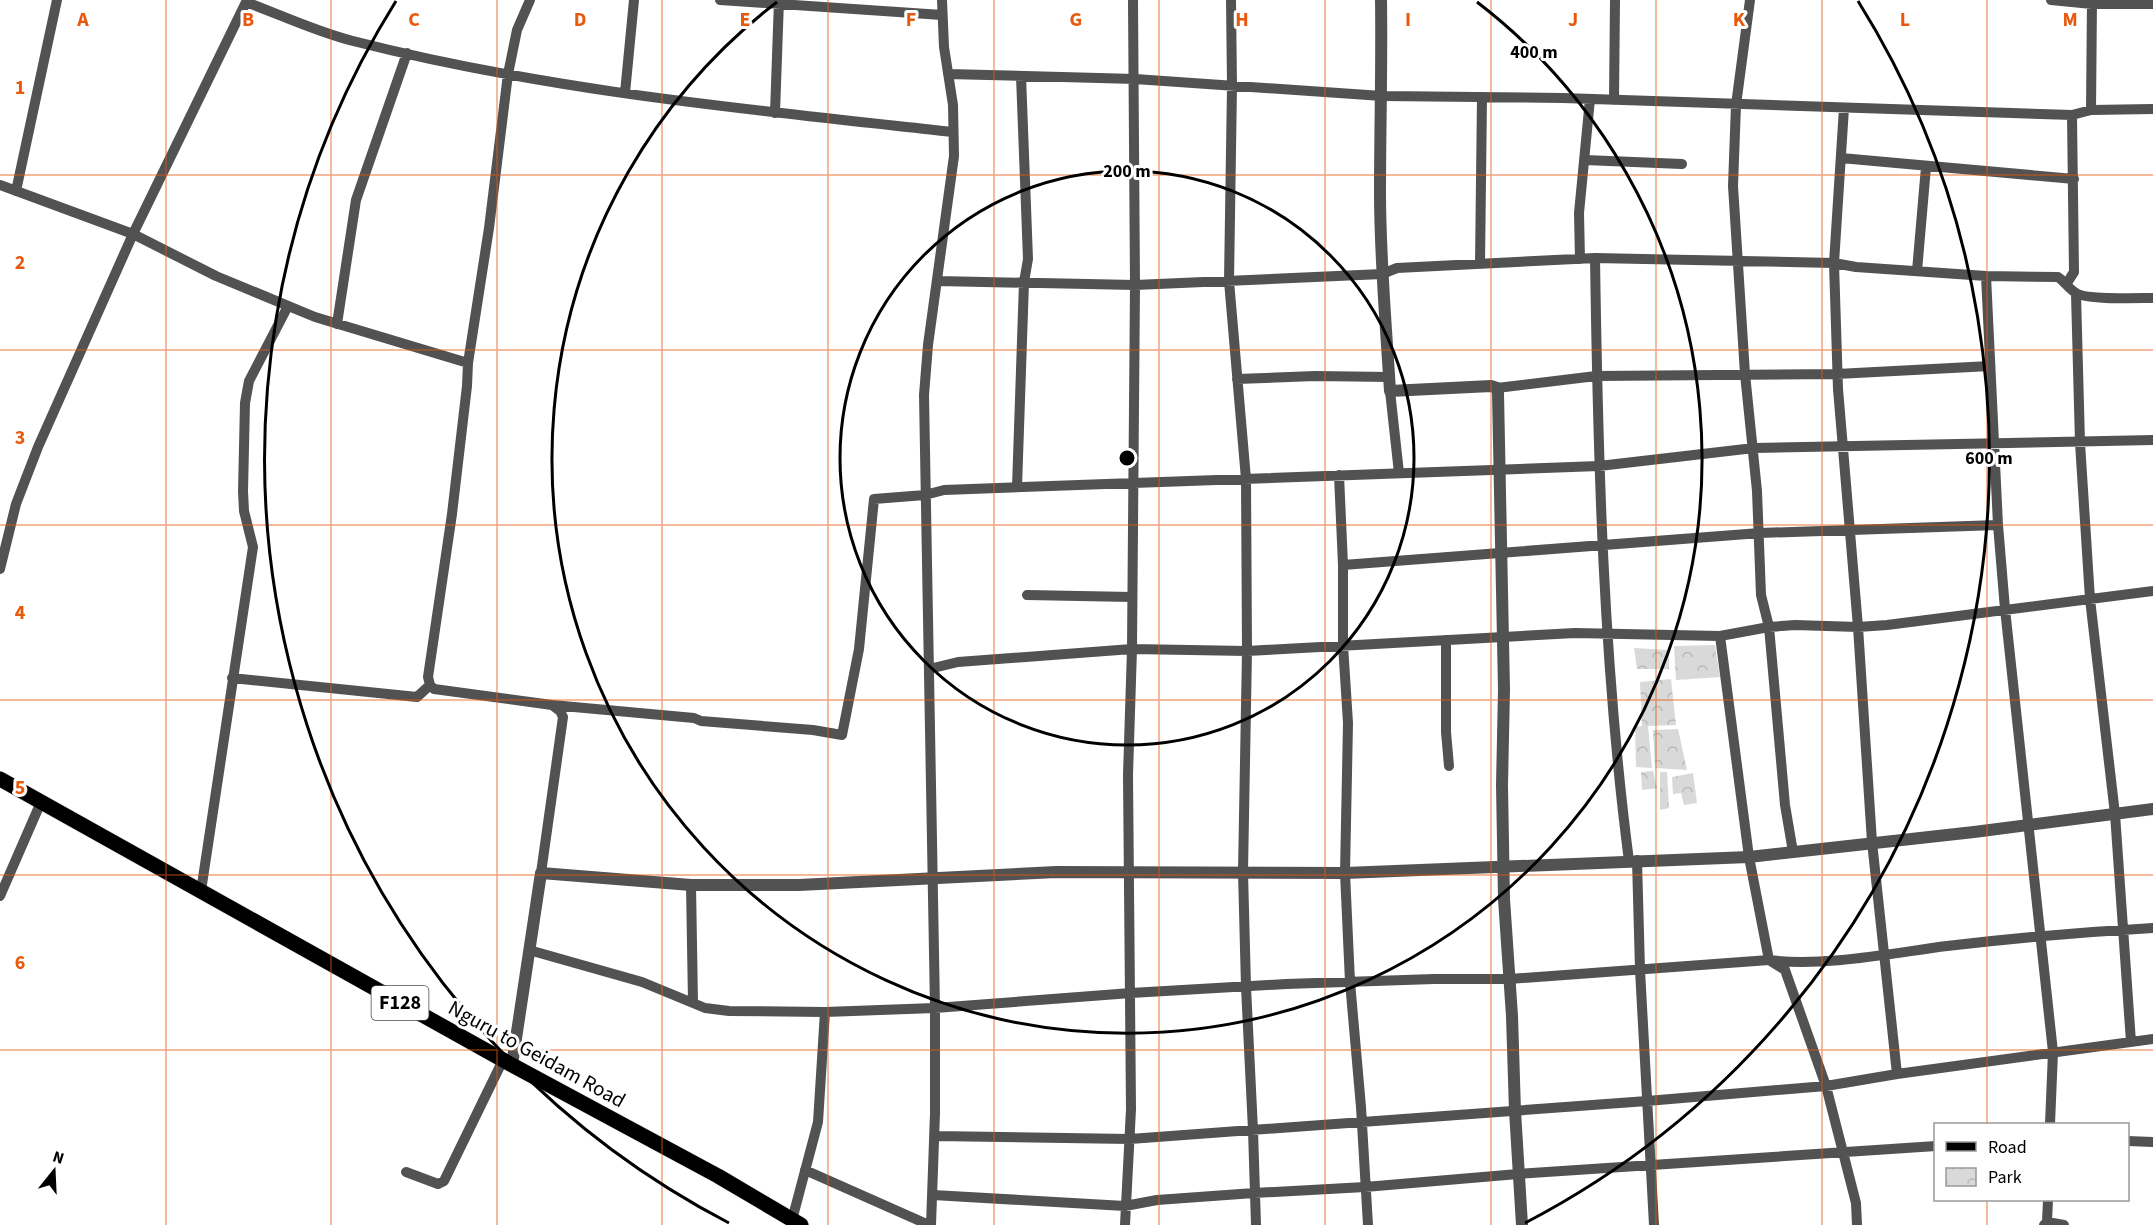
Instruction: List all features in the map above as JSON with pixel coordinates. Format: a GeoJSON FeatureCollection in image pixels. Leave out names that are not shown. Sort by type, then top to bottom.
{"type":"FeatureCollection","features":[{"type":"Feature","properties":{"kind":"main road","name":"Nguru to Geidam Road"},"geometry":{"type":"LineString","coordinates":[[0,779],[508,1063],[718,1176],[797,1222]]}},
{"type":"Feature","properties":{"kind":"street"},"geometry":{"type":"LineString","coordinates":[[16,191],[57,0]]}},
{"type":"Feature","properties":{"kind":"street"},"geometry":{"type":"LineString","coordinates":[[530,0],[517,30],[508,74],[489,228],[468,363],[452,514],[428,677],[429,685],[434,689],[552,705],[694,718],[701,721],[813,729],[842,735],[859,649],[874,499],[925,495],[944,490],[1599,466],[1754,448],[2153,440]]}},
{"type":"Feature","properties":{"kind":"street"},"geometry":{"type":"LineString","coordinates":[[625,93],[634,0]]}},
{"type":"Feature","properties":{"kind":"street"},"geometry":{"type":"LineString","coordinates":[[720,0],[942,15]]}},
{"type":"Feature","properties":{"kind":"street"},"geometry":{"type":"LineString","coordinates":[[805,1170],[930,1225],[935,1136],[933,879],[924,395],[928,345],[954,156],[953,105],[942,0]]}},
{"type":"Feature","properties":{"kind":"street"},"geometry":{"type":"LineString","coordinates":[[1125,1225],[1130,1139],[1131,993],[1128,775],[1132,649],[1135,285],[1133,0]]}},
{"type":"Feature","properties":{"kind":"street"},"geometry":{"type":"LineString","coordinates":[[1231,0],[1229,281],[1246,479],[1247,651],[1243,872],[1256,1225]]}},
{"type":"Feature","properties":{"kind":"street"},"geometry":{"type":"LineString","coordinates":[[1381,0],[1382,274],[1390,391],[1399,473]]}},
{"type":"Feature","properties":{"kind":"street"},"geometry":{"type":"LineString","coordinates":[[1614,100],[1615,0]]}},
{"type":"Feature","properties":{"kind":"street"},"geometry":{"type":"LineString","coordinates":[[1750,0],[1736,105],[1733,186],[1745,374],[1754,448],[1760,533],[1761,595],[1769,627],[1785,805],[1793,852]]}},
{"type":"Feature","properties":{"kind":"street"},"geometry":{"type":"LineString","coordinates":[[2051,0],[2153,4]]}},
{"type":"Feature","properties":{"kind":"street"},"geometry":{"type":"LineString","coordinates":[[0,569],[16,504],[38,447],[132,234],[247,1],[350,41],[508,74],[625,93],[953,132]]}},
{"type":"Feature","properties":{"kind":"street"},"geometry":{"type":"LineString","coordinates":[[2091,110],[2092,2]]}},
{"type":"Feature","properties":{"kind":"street"},"geometry":{"type":"LineString","coordinates":[[775,112],[779,3]]}},
{"type":"Feature","properties":{"kind":"street"},"geometry":{"type":"LineString","coordinates":[[337,324],[356,200],[407,53]]}},
{"type":"Feature","properties":{"kind":"street"},"geometry":{"type":"LineString","coordinates":[[948,74],[1135,79],[1382,96],[1590,99],[2072,114],[2091,110],[2153,109]]}},
{"type":"Feature","properties":{"kind":"street"},"geometry":{"type":"LineString","coordinates":[[1017,487],[1024,282],[1029,259],[1021,76]]}},
{"type":"Feature","properties":{"kind":"street"},"geometry":{"type":"LineString","coordinates":[[1480,264],[1482,97]]}},
{"type":"Feature","properties":{"kind":"street"},"geometry":{"type":"LineString","coordinates":[[1580,259],[1579,213],[1590,99]]}},
{"type":"Feature","properties":{"kind":"street"},"geometry":{"type":"LineString","coordinates":[[1844,108],[1834,264],[1837,374],[1858,627],[1872,842],[1897,1074]]}},
{"type":"Feature","properties":{"kind":"street"},"geometry":{"type":"LineString","coordinates":[[2067,283],[2074,272],[2072,114]]}},
{"type":"Feature","properties":{"kind":"street"},"geometry":{"type":"LineString","coordinates":[[1841,158],[2074,179]]}},
{"type":"Feature","properties":{"kind":"street"},"geometry":{"type":"LineString","coordinates":[[1585,160],[1682,164]]}},
{"type":"Feature","properties":{"kind":"street"},"geometry":{"type":"LineString","coordinates":[[1917,271],[1926,167]]}},
{"type":"Feature","properties":{"kind":"street"},"geometry":{"type":"LineString","coordinates":[[0,185],[132,234],[216,276],[288,306],[337,324],[468,363]]}},
{"type":"Feature","properties":{"kind":"street"},"geometry":{"type":"LineString","coordinates":[[937,281],[1135,285],[1382,274],[1397,268],[1595,258],[1834,264],[1986,276],[2058,277],[2067,283],[2076,294],[2088,297],[2153,298]]}},
{"type":"Feature","properties":{"kind":"street"},"geometry":{"type":"LineString","coordinates":[[1595,258],[1596,376],[1607,634],[1618,778],[1633,861],[1654,1225]]}},
{"type":"Feature","properties":{"kind":"street"},"geometry":{"type":"LineString","coordinates":[[1986,276],[1993,443],[2005,609],[2053,1053],[2050,1123]]}},
{"type":"Feature","properties":{"kind":"street"},"geometry":{"type":"LineString","coordinates":[[2076,294],[2080,443],[2090,599],[2115,814],[2132,1042]]}},
{"type":"Feature","properties":{"kind":"street"},"geometry":{"type":"LineString","coordinates":[[201,891],[253,547],[246,524],[243,491],[245,403],[249,381],[288,306]]}},
{"type":"Feature","properties":{"kind":"street"},"geometry":{"type":"LineString","coordinates":[[1390,391],[1491,386],[1497,388],[1596,376],[1837,374],[1990,366]]}},
{"type":"Feature","properties":{"kind":"street"},"geometry":{"type":"LineString","coordinates":[[1237,379],[1315,376],[1390,377]]}},
{"type":"Feature","properties":{"kind":"street"},"geometry":{"type":"LineString","coordinates":[[1497,388],[1504,636],[1503,865],[1522,1225]]}},
{"type":"Feature","properties":{"kind":"street"},"geometry":{"type":"LineString","coordinates":[[1339,475],[1343,565],[1343,645],[1348,723],[1345,873],[1350,982],[1368,1225]]}},
{"type":"Feature","properties":{"kind":"street"},"geometry":{"type":"LineString","coordinates":[[1343,565],[1760,533],[1998,525]]}},
{"type":"Feature","properties":{"kind":"street"},"geometry":{"type":"LineString","coordinates":[[929,669],[958,662],[1132,649],[1247,651],[1575,633],[1720,636],[1795,625],[1858,627],[2153,591]]}},
{"type":"Feature","properties":{"kind":"street"},"geometry":{"type":"LineString","coordinates":[[1027,595],[1132,597]]}},
{"type":"Feature","properties":{"kind":"street"},"geometry":{"type":"LineString","coordinates":[[1720,636],[1749,857],[1769,960],[1785,970],[1826,1086],[1856,1203],[1857,1225]]}},
{"type":"Feature","properties":{"kind":"street"},"geometry":{"type":"LineString","coordinates":[[1446,640],[1446,732],[1449,766]]}},
{"type":"Feature","properties":{"kind":"street"},"geometry":{"type":"LineString","coordinates":[[232,678],[417,697],[429,685]]}},
{"type":"Feature","properties":{"kind":"street"},"geometry":{"type":"LineString","coordinates":[[406,1172],[438,1184],[444,1181],[508,1063],[529,950],[563,717],[560,711],[552,705]]}},
{"type":"Feature","properties":{"kind":"street"},"geometry":{"type":"LineString","coordinates":[[0,896],[41,802]]}},
{"type":"Feature","properties":{"kind":"street"},"geometry":{"type":"LineString","coordinates":[[541,873],[692,885],[800,885],[1056,872],[1345,873],[1749,857],[2153,809]]}},
{"type":"Feature","properties":{"kind":"street"},"geometry":{"type":"LineString","coordinates":[[692,885],[693,1004]]}},
{"type":"Feature","properties":{"kind":"street"},"geometry":{"type":"LineString","coordinates":[[529,950],[642,982],[705,1008],[729,1011],[825,1012],[934,1008],[1246,987],[1350,982],[1509,979],[1769,960],[1791,962],[2153,928]]}},
{"type":"Feature","properties":{"kind":"street"},"geometry":{"type":"LineString","coordinates":[[797,1222],[805,1170],[818,1122],[825,1012]]}},
{"type":"Feature","properties":{"kind":"street"},"geometry":{"type":"LineString","coordinates":[[935,1136],[1130,1139],[1647,1101],[1826,1086],[2153,1039]]}},
{"type":"Feature","properties":{"kind":"street"},"geometry":{"type":"LineString","coordinates":[[2129,1141],[2153,1142]]}},
{"type":"Feature","properties":{"kind":"street"},"geometry":{"type":"LineString","coordinates":[[933,1195],[1125,1206],[1157,1200],[1934,1146]]}},
{"type":"Feature","properties":{"kind":"street"},"geometry":{"type":"LineString","coordinates":[[2048,1201],[2045,1224],[2064,1225]]}},
{"type":"Feature","properties":{"kind":"green space"},"geometry":{"type":"Polygon","coordinates":[[[1715,645],[1720,677],[1676,680],[1674,646],[1715,645]]]}},
{"type":"Feature","properties":{"kind":"green space"},"geometry":{"type":"Polygon","coordinates":[[[1634,648],[1669,650],[1669,669],[1637,669],[1634,648]]]}},
{"type":"Feature","properties":{"kind":"green space"},"geometry":{"type":"Polygon","coordinates":[[[1671,679],[1676,725],[1648,726],[1652,768],[1636,767],[1635,727],[1642,726],[1640,682],[1671,679]]]}},
{"type":"Feature","properties":{"kind":"green space"},"geometry":{"type":"Polygon","coordinates":[[[1678,729],[1687,770],[1655,768],[1653,730],[1678,729]]]}},
{"type":"Feature","properties":{"kind":"green space"},"geometry":{"type":"Polygon","coordinates":[[[1653,771],[1657,788],[1642,790],[1641,772],[1653,771]]]}},
{"type":"Feature","properties":{"kind":"green space"},"geometry":{"type":"Polygon","coordinates":[[[1660,772],[1667,772],[1669,808],[1660,810],[1660,772]]]}},
{"type":"Feature","properties":{"kind":"green space"},"geometry":{"type":"Polygon","coordinates":[[[1693,773],[1697,803],[1684,805],[1681,793],[1673,794],[1672,777],[1693,773]]]}}]}
